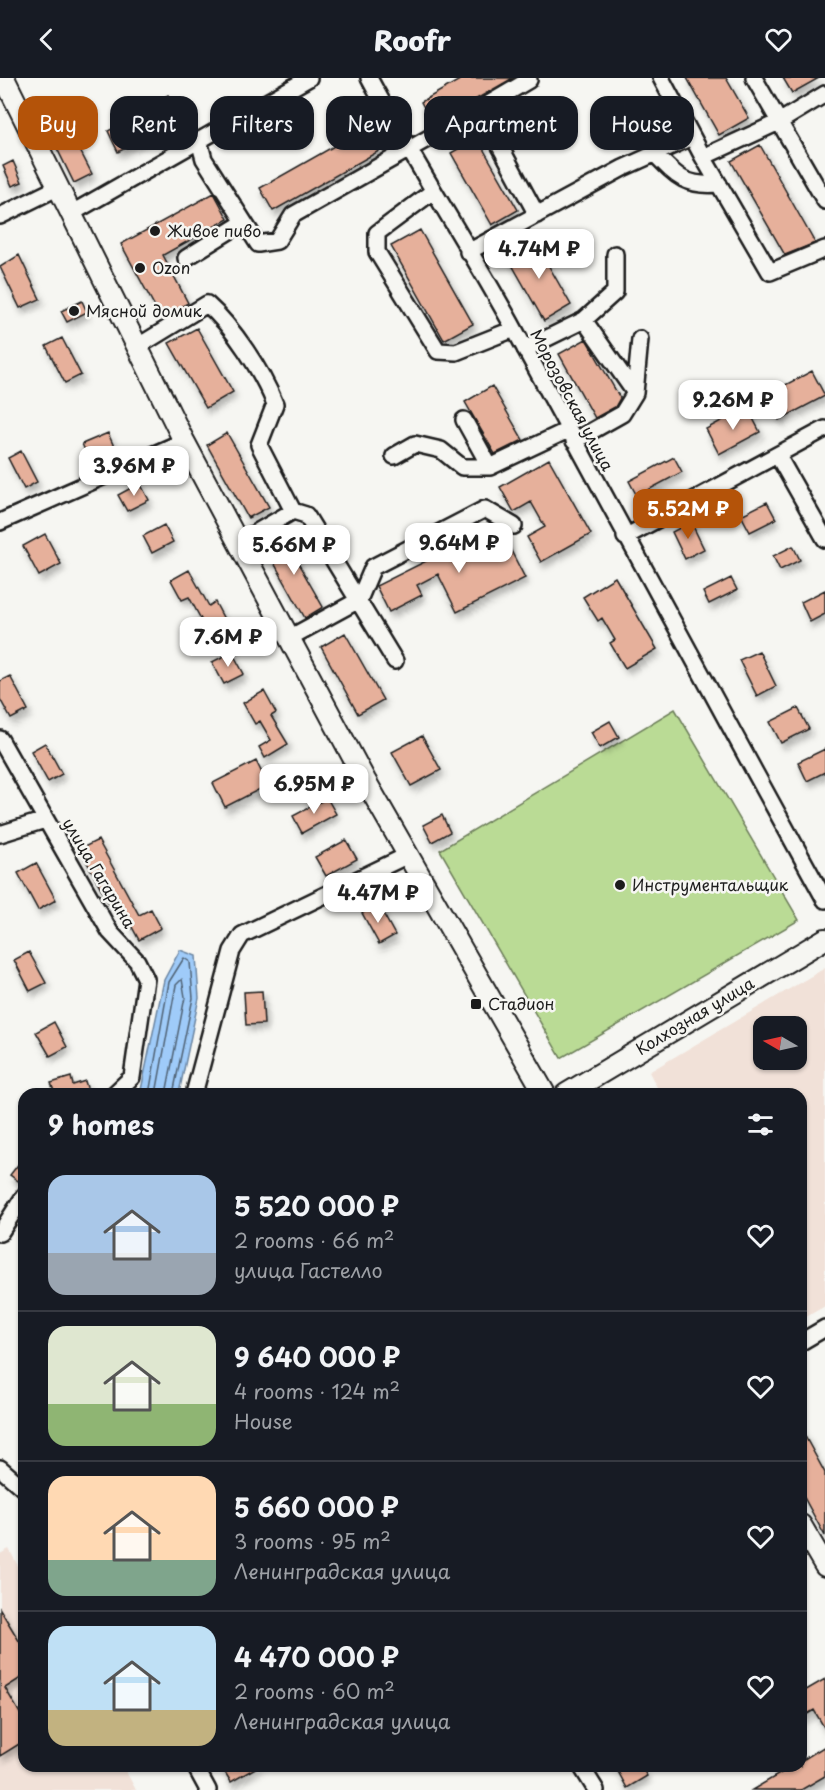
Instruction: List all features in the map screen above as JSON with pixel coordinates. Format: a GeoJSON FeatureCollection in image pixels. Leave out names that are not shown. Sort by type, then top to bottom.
{"type":"FeatureCollection","features":[{"type":"Feature","properties":{"kind":"main road"},"geometry":{"type":"LineString","coordinates":[[4,78],[184,441],[238,543],[408,855],[541,1088]]}},
{"type":"Feature","properties":{"kind":"main road","name":"Колхозная улица"},"geometry":{"type":"LineString","coordinates":[[576,1088],[825,939]]}},
{"type":"Feature","properties":{"kind":"main road"},"geometry":{"type":"LineString","coordinates":[[807,1535],[825,1566]]}},
{"type":"Feature","properties":{"kind":"street"},"geometry":{"type":"LineString","coordinates":[[70,209],[199,141],[309,78]]}},
{"type":"Feature","properties":{"kind":"street","name":"Морозовская улица"},"geometry":{"type":"LineString","coordinates":[[369,78],[408,152],[514,329],[625,537],[825,900]]}},
{"type":"Feature","properties":{"kind":"street"},"geometry":{"type":"LineString","coordinates":[[661,78],[670,96]]}},
{"type":"Feature","properties":{"kind":"street"},"geometry":{"type":"LineString","coordinates":[[754,78],[825,201]]}},
{"type":"Feature","properties":{"kind":"street"},"geometry":{"type":"LineString","coordinates":[[502,96],[529,80]]}},
{"type":"Feature","properties":{"kind":"street"},"geometry":{"type":"LineString","coordinates":[[703,157],[779,122],[825,94]]}},
{"type":"Feature","properties":{"kind":"street"},"geometry":{"type":"LineString","coordinates":[[199,141],[204,159],[258,244],[277,241],[293,215],[424,142]]}},
{"type":"Feature","properties":{"kind":"street"},"geometry":{"type":"LineString","coordinates":[[694,141],[770,272],[825,249]]}},
{"type":"Feature","properties":{"kind":"street"},"geometry":{"type":"LineString","coordinates":[[502,150],[537,215]]}},
{"type":"Feature","properties":{"kind":"street"},"geometry":{"type":"LineString","coordinates":[[468,252],[623,168],[664,150]]}},
{"type":"Feature","properties":{"kind":"street"},"geometry":{"type":"LineString","coordinates":[[655,154],[675,175],[696,186],[719,184]]}},
{"type":"Feature","properties":{"kind":"street"},"geometry":{"type":"LineString","coordinates":[[0,216],[59,187]]}},
{"type":"Feature","properties":{"kind":"street"},"geometry":{"type":"LineString","coordinates":[[432,192],[377,233],[377,252],[438,351],[456,352],[514,329]]}},
{"type":"Feature","properties":{"kind":"street"},"geometry":{"type":"LineString","coordinates":[[186,258],[244,222]]}},
{"type":"Feature","properties":{"kind":"street"},"geometry":{"type":"LineString","coordinates":[[525,349],[585,320],[615,292],[615,254]]}},
{"type":"Feature","properties":{"kind":"street"},"geometry":{"type":"LineString","coordinates":[[137,347],[207,304],[221,316],[269,387],[275,404],[259,445],[294,511],[306,515],[395,662]]}},
{"type":"Feature","properties":{"kind":"street"},"geometry":{"type":"LineString","coordinates":[[585,320],[635,393]]}},
{"type":"Feature","properties":{"kind":"street"},"geometry":{"type":"LineString","coordinates":[[394,456],[415,444],[441,450],[462,467],[490,467],[622,414],[635,393],[640,339]]}},
{"type":"Feature","properties":{"kind":"street"},"geometry":{"type":"LineString","coordinates":[[464,420],[490,467]]}},
{"type":"Feature","properties":{"kind":"street"},"geometry":{"type":"LineString","coordinates":[[625,537],[825,429]]}},
{"type":"Feature","properties":{"kind":"street"},"geometry":{"type":"LineString","coordinates":[[0,522],[184,441]]}},
{"type":"Feature","properties":{"kind":"street"},"geometry":{"type":"LineString","coordinates":[[778,456],[825,539]]}},
{"type":"Feature","properties":{"kind":"street"},"geometry":{"type":"LineString","coordinates":[[289,638],[359,600],[373,567],[485,509],[514,526]]}},
{"type":"Feature","properties":{"kind":"street"},"geometry":{"type":"LineString","coordinates":[[238,543],[294,511]]}},
{"type":"Feature","properties":{"kind":"street","name":"улица Гагарина"},"geometry":{"type":"LineString","coordinates":[[0,739],[110,932],[137,961],[146,979],[132,1077],[120,1088]]}},
{"type":"Feature","properties":{"kind":"street"},"geometry":{"type":"LineString","coordinates":[[0,834],[45,820]]}},
{"type":"Feature","properties":{"kind":"street"},"geometry":{"type":"LineString","coordinates":[[196,1088],[232,951],[242,935],[408,855]]}},
{"type":"Feature","properties":{"kind":"street"},"geometry":{"type":"LineString","coordinates":[[0,1233],[18,1205]]}},
{"type":"Feature","properties":{"kind":"street"},"geometry":{"type":"LineString","coordinates":[[807,1338],[825,1328]]}},
{"type":"Feature","properties":{"kind":"street"},"geometry":{"type":"LineString","coordinates":[[0,1468],[18,1484]]}},
{"type":"Feature","properties":{"kind":"street"},"geometry":{"type":"LineString","coordinates":[[198,1772],[208,1790]]}},
{"type":"Feature","properties":{"kind":"street"},"geometry":{"type":"LineString","coordinates":[[585,1772],[596,1790]]}},
{"type":"Feature","properties":{"kind":"shaded area"},"geometry":{"type":"Polygon","coordinates":[[[825,968],[825,1306],[807,1316],[807,1088],[657,1088],[649,1072],[825,968]]]}},
{"type":"Feature","properties":{"kind":"shaded area"},"geometry":{"type":"Polygon","coordinates":[[[9,1549],[18,1566],[18,1772],[126,1772],[136,1790],[0,1790],[0,1554],[9,1549]]]}},
{"type":"Feature","properties":{"kind":"green space","name":"Инструментальщик"},"geometry":{"type":"Polygon","coordinates":[[[675,709],[799,920],[561,1058],[440,850],[675,709]]]}},
{"type":"Feature","properties":{"kind":"water"},"geometry":{"type":"Polygon","coordinates":[[[180,950],[196,956],[199,998],[180,1088],[141,1088],[164,980],[180,950]]]}},
{"type":"Feature","properties":{"kind":"building"},"geometry":{"type":"Polygon","coordinates":[[[463,78],[513,78],[482,96],[432,96],[463,78]]]}},
{"type":"Feature","properties":{"kind":"building"},"geometry":{"type":"Polygon","coordinates":[[[687,78],[726,78],[749,118],[719,135],[687,78]]]}},
{"type":"Feature","properties":{"kind":"building"},"geometry":{"type":"Polygon","coordinates":[[[783,78],[819,78],[792,93],[783,78]]]}},
{"type":"Feature","properties":{"kind":"building"},"geometry":{"type":"Polygon","coordinates":[[[760,145],[815,243],[785,255],[731,161],[760,145]]]}},
{"type":"Feature","properties":{"kind":"building"},"geometry":{"type":"Polygon","coordinates":[[[58,150],[80,150],[92,174],[74,183],[58,150]]]}},
{"type":"Feature","properties":{"kind":"building"},"geometry":{"type":"Polygon","coordinates":[[[327,150],[379,151],[273,211],[260,188],[327,150]]]}},
{"type":"Feature","properties":{"kind":"building"},"geometry":{"type":"Polygon","coordinates":[[[456,150],[484,150],[518,210],[492,225],[451,153],[456,150]]]}},
{"type":"Feature","properties":{"kind":"building"},"geometry":{"type":"Polygon","coordinates":[[[13,161],[22,182],[12,186],[3,166],[13,161]]]}},
{"type":"Feature","properties":{"kind":"building"},"geometry":{"type":"Polygon","coordinates":[[[214,193],[228,219],[163,255],[188,303],[161,318],[121,244],[214,193]]]}},
{"type":"Feature","properties":{"kind":"building"},"geometry":{"type":"Polygon","coordinates":[[[420,230],[473,324],[444,340],[391,246],[420,230]]]}},
{"type":"Feature","properties":{"kind":"building"},"geometry":{"type":"Polygon","coordinates":[[[534,240],[571,305],[544,321],[507,256],[534,240]]]}},
{"type":"Feature","properties":{"kind":"building"},"geometry":{"type":"Polygon","coordinates":[[[19,255],[40,299],[20,308],[0,267],[19,255]]]}},
{"type":"Feature","properties":{"kind":"building","name":"Мясной домик"},"geometry":{"type":"Polygon","coordinates":[[[82,301],[87,312],[67,322],[61,311],[82,301]]]}},
{"type":"Feature","properties":{"kind":"building"},"geometry":{"type":"Polygon","coordinates":[[[197,328],[233,392],[206,408],[169,343],[197,328]]]}},
{"type":"Feature","properties":{"kind":"building"},"geometry":{"type":"Polygon","coordinates":[[[62,338],[81,375],[65,383],[46,346],[62,338]]]}},
{"type":"Feature","properties":{"kind":"building"},"geometry":{"type":"Polygon","coordinates":[[[586,339],[620,398],[615,407],[595,418],[559,354],[586,339]]]}},
{"type":"Feature","properties":{"kind":"building"},"geometry":{"type":"Polygon","coordinates":[[[812,371],[825,396],[779,420],[766,395],[812,371]]]}},
{"type":"Feature","properties":{"kind":"building"},"geometry":{"type":"Polygon","coordinates":[[[492,386],[523,440],[495,454],[465,402],[492,386]]]}},
{"type":"Feature","properties":{"kind":"building"},"geometry":{"type":"Polygon","coordinates":[[[747,407],[760,432],[719,454],[706,429],[747,407]]]}},
{"type":"Feature","properties":{"kind":"building"},"geometry":{"type":"Polygon","coordinates":[[[108,433],[115,449],[90,461],[82,444],[108,433]]]}},
{"type":"Feature","properties":{"kind":"building"},"geometry":{"type":"Polygon","coordinates":[[[227,433],[269,507],[248,518],[207,445],[227,433]]]}},
{"type":"Feature","properties":{"kind":"building"},"geometry":{"type":"Polygon","coordinates":[[[21,451],[37,482],[24,489],[8,458],[21,451]]]}},
{"type":"Feature","properties":{"kind":"building"},"geometry":{"type":"Polygon","coordinates":[[[674,457],[682,472],[637,496],[629,481],[674,457]]]}},
{"type":"Feature","properties":{"kind":"building"},"geometry":{"type":"Polygon","coordinates":[[[549,459],[591,534],[541,562],[527,537],[545,527],[531,502],[514,512],[500,487],[549,459]]]}},
{"type":"Feature","properties":{"kind":"building"},"geometry":{"type":"Polygon","coordinates":[[[140,483],[149,500],[127,511],[118,495],[140,483]]]}},
{"type":"Feature","properties":{"kind":"building"},"geometry":{"type":"Polygon","coordinates":[[[767,502],[776,519],[750,532],[741,515],[767,502]]]}},
{"type":"Feature","properties":{"kind":"building"},"geometry":{"type":"Polygon","coordinates":[[[691,522],[704,549],[685,559],[672,532],[691,522]]]}},
{"type":"Feature","properties":{"kind":"building"},"geometry":{"type":"Polygon","coordinates":[[[164,525],[173,542],[152,553],[143,536],[164,525]]]}},
{"type":"Feature","properties":{"kind":"building"},"geometry":{"type":"Polygon","coordinates":[[[490,529],[497,543],[505,539],[525,578],[457,612],[438,574],[417,585],[422,595],[389,612],[376,586],[490,529]]]}},
{"type":"Feature","properties":{"kind":"building"},"geometry":{"type":"Polygon","coordinates":[[[45,534],[61,564],[39,576],[23,546],[45,534]]]}},
{"type":"Feature","properties":{"kind":"building"},"geometry":{"type":"Polygon","coordinates":[[[282,535],[323,607],[305,618],[264,545],[282,535]]]}},
{"type":"Feature","properties":{"kind":"building"},"geometry":{"type":"Polygon","coordinates":[[[793,546],[800,560],[780,570],[773,556],[793,546]]]}},
{"type":"Feature","properties":{"kind":"building"},"geometry":{"type":"Polygon","coordinates":[[[189,570],[209,606],[215,602],[227,625],[209,634],[189,597],[182,600],[171,580],[189,570]]]}},
{"type":"Feature","properties":{"kind":"building"},"geometry":{"type":"Polygon","coordinates":[[[615,577],[657,649],[625,668],[610,643],[615,640],[602,618],[598,621],[583,597],[615,577]]]}},
{"type":"Feature","properties":{"kind":"building"},"geometry":{"type":"Polygon","coordinates":[[[731,578],[737,590],[709,604],[703,592],[731,578]]]}},
{"type":"Feature","properties":{"kind":"building"},"geometry":{"type":"Polygon","coordinates":[[[825,590],[825,614],[810,622],[801,602],[825,590]]]}},
{"type":"Feature","properties":{"kind":"building"},"geometry":{"type":"Polygon","coordinates":[[[345,633],[383,700],[358,714],[321,647],[345,633]]]}},
{"type":"Feature","properties":{"kind":"building"},"geometry":{"type":"Polygon","coordinates":[[[759,651],[776,686],[757,696],[739,660],[759,651]]]}},
{"type":"Feature","properties":{"kind":"building"},"geometry":{"type":"Polygon","coordinates":[[[232,652],[244,674],[224,684],[212,662],[232,652]]]}},
{"type":"Feature","properties":{"kind":"building"},"geometry":{"type":"Polygon","coordinates":[[[10,676],[28,710],[11,719],[0,699],[0,681],[10,676]]]}},
{"type":"Feature","properties":{"kind":"building"},"geometry":{"type":"Polygon","coordinates":[[[264,691],[276,713],[271,716],[288,744],[265,758],[259,747],[271,740],[260,721],[255,724],[243,703],[264,691]]]}},
{"type":"Feature","properties":{"kind":"building"},"geometry":{"type":"Polygon","coordinates":[[[798,708],[809,729],[781,743],[770,722],[798,708]]]}},
{"type":"Feature","properties":{"kind":"building"},"geometry":{"type":"Polygon","coordinates":[[[610,721],[619,737],[600,748],[591,732],[610,721]]]}},
{"type":"Feature","properties":{"kind":"building"},"geometry":{"type":"Polygon","coordinates":[[[422,736],[441,770],[411,786],[392,752],[422,736]]]}},
{"type":"Feature","properties":{"kind":"building"},"geometry":{"type":"Polygon","coordinates":[[[45,743],[62,774],[48,782],[31,751],[45,743]]]}},
{"type":"Feature","properties":{"kind":"building"},"geometry":{"type":"Polygon","coordinates":[[[825,749],[825,772],[807,781],[798,762],[825,749]]]}},
{"type":"Feature","properties":{"kind":"building"},"geometry":{"type":"Polygon","coordinates":[[[256,761],[268,785],[225,807],[213,783],[256,761]]]}},
{"type":"Feature","properties":{"kind":"building"},"geometry":{"type":"Polygon","coordinates":[[[327,798],[336,814],[302,833],[293,816],[327,798]]]}},
{"type":"Feature","properties":{"kind":"building"},"geometry":{"type":"Polygon","coordinates":[[[442,815],[450,832],[432,842],[423,825],[442,815]]]}},
{"type":"Feature","properties":{"kind":"building"},"geometry":{"type":"Polygon","coordinates":[[[98,840],[139,915],[151,909],[161,928],[139,940],[119,903],[111,907],[80,849],[98,840]]]}},
{"type":"Feature","properties":{"kind":"building"},"geometry":{"type":"Polygon","coordinates":[[[346,840],[357,859],[326,876],[315,857],[346,840]]]}},
{"type":"Feature","properties":{"kind":"building"},"geometry":{"type":"Polygon","coordinates":[[[36,863],[56,900],[38,910],[18,873],[36,863]]]}},
{"type":"Feature","properties":{"kind":"building"},"geometry":{"type":"Polygon","coordinates":[[[378,904],[395,935],[379,944],[362,913],[378,904]]]}},
{"type":"Feature","properties":{"kind":"building"},"geometry":{"type":"Polygon","coordinates":[[[29,952],[46,983],[30,991],[14,960],[29,952]]]}},
{"type":"Feature","properties":{"kind":"building"},"geometry":{"type":"Polygon","coordinates":[[[262,991],[264,1024],[246,1025],[244,992],[262,991]]]}},
{"type":"Feature","properties":{"kind":"building"},"geometry":{"type":"Polygon","coordinates":[[[54,1022],[67,1047],[50,1056],[36,1032],[54,1022]]]}},
{"type":"Feature","properties":{"kind":"building"},"geometry":{"type":"Polygon","coordinates":[[[71,1077],[73,1085],[85,1081],[87,1088],[53,1088],[51,1083],[71,1077]]]}},
{"type":"Feature","properties":{"kind":"building"},"geometry":{"type":"Polygon","coordinates":[[[18,1165],[18,1181],[10,1175],[18,1165]]]}},
{"type":"Feature","properties":{"kind":"building"},"geometry":{"type":"Polygon","coordinates":[[[807,1440],[825,1473],[825,1536],[807,1503],[807,1440]]]}},
{"type":"Feature","properties":{"kind":"building"},"geometry":{"type":"Polygon","coordinates":[[[0,1609],[18,1639],[18,1680],[5,1688],[18,1710],[18,1745],[0,1756],[0,1609]]]}},
{"type":"Feature","properties":{"kind":"building"},"geometry":{"type":"Polygon","coordinates":[[[825,1679],[825,1729],[814,1710],[807,1714],[807,1690],[825,1679]]]}},
{"type":"Feature","properties":{"kind":"building"},"geometry":{"type":"Polygon","coordinates":[[[825,1746],[825,1776],[801,1790],[752,1790],[783,1772],[807,1772],[807,1757],[825,1746]]]}},
{"type":"Feature","properties":{"kind":"building"},"geometry":{"type":"Polygon","coordinates":[[[225,1772],[248,1772],[231,1782],[225,1772]]]}},
{"type":"Feature","properties":{"kind":"building"},"geometry":{"type":"Polygon","coordinates":[[[618,1772],[645,1772],[647,1776],[627,1788],[618,1772]]]}},
{"type":"Feature","properties":{"kind":"place","name":"Живое пиво"},"geometry":{"type":"Point","coordinates":[155,231]}},
{"type":"Feature","properties":{"kind":"place","name":"Ozon"},"geometry":{"type":"Point","coordinates":[140,268]}},
{"type":"Feature","properties":{"kind":"place","name":"Мясной домик"},"geometry":{"type":"Point","coordinates":[74,311]}},
{"type":"Feature","properties":{"kind":"place","name":"Инструментальщик"},"geometry":{"type":"Point","coordinates":[620,885]}},
{"type":"Feature","properties":{"kind":"place","name":"Стадион"},"geometry":{"type":"Point","coordinates":[476,1004]}}]}
